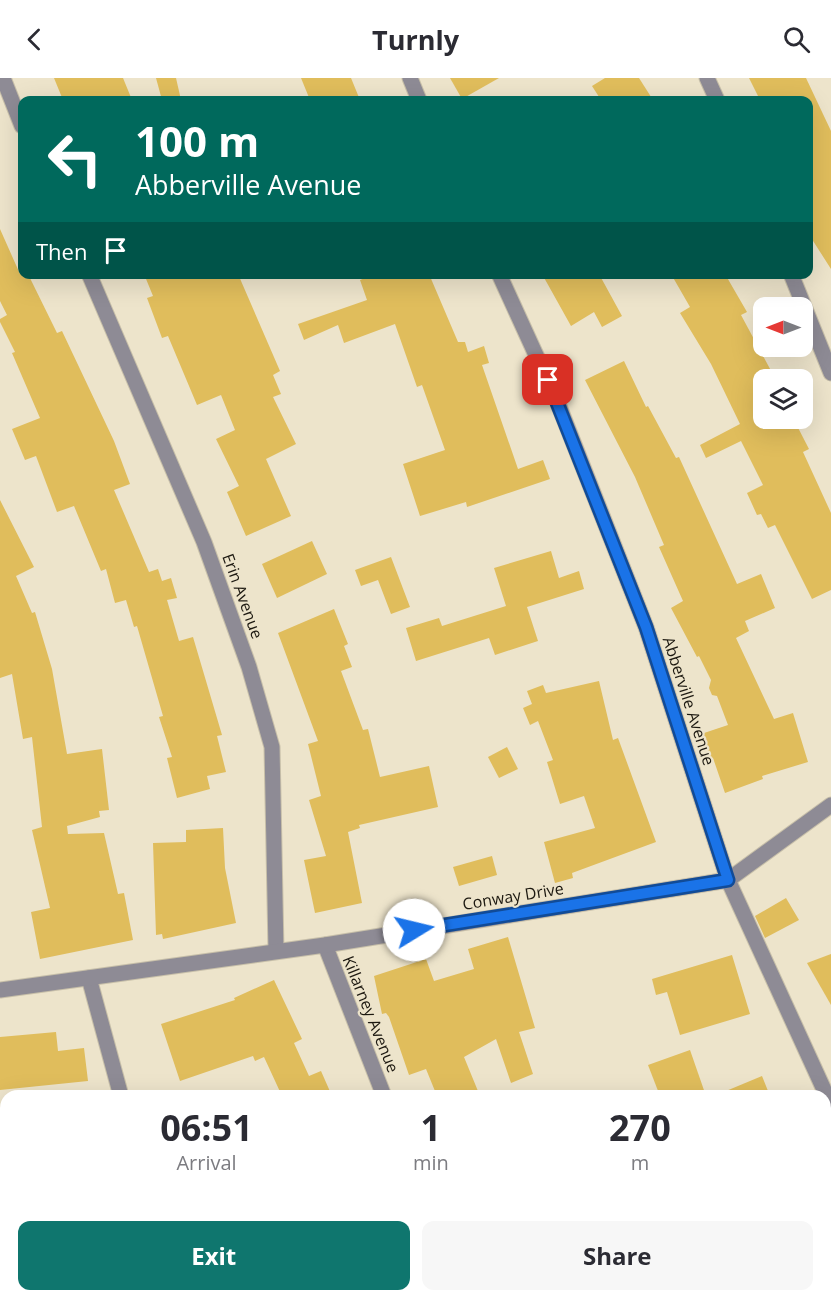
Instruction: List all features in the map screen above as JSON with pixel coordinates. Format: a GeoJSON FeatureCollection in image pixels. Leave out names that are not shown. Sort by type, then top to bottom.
{"type":"FeatureCollection","features":[{"type":"Feature","properties":{"kind":"street"},"geometry":{"type":"LineString","coordinates":[[3,78],[18,116]]}},
{"type":"Feature","properties":{"kind":"street"},"geometry":{"type":"LineString","coordinates":[[410,78],[417,96]]}},
{"type":"Feature","properties":{"kind":"street"},"geometry":{"type":"LineString","coordinates":[[707,78],[715,96]]}},
{"type":"Feature","properties":{"kind":"street","name":"Erin Avenue"},"geometry":{"type":"LineString","coordinates":[[91,279],[204,542],[249,667],[269,736],[273,769],[276,950]]}},
{"type":"Feature","properties":{"kind":"street","name":"Abberville Avenue"},"geometry":{"type":"LineString","coordinates":[[501,279],[557,401],[646,627],[728,880],[824,1090]]}},
{"type":"Feature","properties":{"kind":"street"},"geometry":{"type":"LineString","coordinates":[[792,279],[831,373]]}},
{"type":"Feature","properties":{"kind":"street","name":"Conway Drive"},"geometry":{"type":"LineString","coordinates":[[0,990],[325,945],[728,880],[831,804]]}},
{"type":"Feature","properties":{"kind":"street","name":"Killarney Avenue"},"geometry":{"type":"LineString","coordinates":[[325,945],[382,1090]]}},
{"type":"Feature","properties":{"kind":"street"},"geometry":{"type":"LineString","coordinates":[[89,978],[119,1090]]}},
{"type":"Feature","properties":{"kind":"building"},"geometry":{"type":"Polygon","coordinates":[[[54,78],[123,78],[130,96],[61,96],[54,78]]]}},
{"type":"Feature","properties":{"kind":"building"},"geometry":{"type":"Polygon","coordinates":[[[156,78],[176,78],[180,96],[161,96],[156,78]]]}},
{"type":"Feature","properties":{"kind":"building"},"geometry":{"type":"Polygon","coordinates":[[[301,78],[351,78],[358,96],[308,96],[301,78]]]}},
{"type":"Feature","properties":{"kind":"building"},"geometry":{"type":"Polygon","coordinates":[[[450,78],[499,78],[467,96],[460,96],[450,78]]]}},
{"type":"Feature","properties":{"kind":"building"},"geometry":{"type":"Polygon","coordinates":[[[605,78],[639,78],[650,96],[598,96],[592,86],[605,78]]]}},
{"type":"Feature","properties":{"kind":"building"},"geometry":{"type":"Polygon","coordinates":[[[749,78],[806,78],[831,131],[831,269],[813,241],[813,96],[758,96],[749,78]]]}},
{"type":"Feature","properties":{"kind":"building"},"geometry":{"type":"Polygon","coordinates":[[[0,229],[18,270],[18,279],[30,279],[57,333],[62,331],[114,441],[130,484],[114,490],[149,572],[158,569],[162,581],[171,578],[177,598],[167,600],[179,641],[193,637],[222,735],[217,736],[226,772],[207,776],[210,789],[177,798],[167,758],[172,757],[159,717],[163,716],[137,626],[134,627],[126,600],[115,603],[106,569],[101,571],[74,506],[57,512],[36,456],[25,460],[12,429],[40,418],[12,353],[15,352],[0,322],[0,319],[7,315],[0,301],[0,229]]]}},
{"type":"Feature","properties":{"kind":"building"},"geometry":{"type":"Polygon","coordinates":[[[146,279],[240,279],[280,371],[273,375],[281,394],[273,397],[296,444],[266,459],[291,516],[246,536],[227,492],[239,486],[216,439],[235,430],[221,395],[197,405],[168,336],[162,338],[147,298],[153,296],[146,279]]]}},
{"type":"Feature","properties":{"kind":"building"},"geometry":{"type":"Polygon","coordinates":[[[431,279],[458,342],[465,342],[468,352],[484,346],[489,363],[482,365],[518,469],[543,460],[550,479],[467,507],[466,502],[420,516],[403,464],[445,450],[422,385],[417,387],[395,324],[344,343],[338,325],[304,340],[298,324],[367,300],[360,280],[431,279]]]}},
{"type":"Feature","properties":{"kind":"building"},"geometry":{"type":"Polygon","coordinates":[[[545,279],[602,279],[622,316],[602,327],[594,312],[571,326],[545,279]]]}},
{"type":"Feature","properties":{"kind":"building"},"geometry":{"type":"Polygon","coordinates":[[[674,279],[728,279],[747,312],[741,315],[753,337],[753,357],[764,357],[770,369],[753,369],[753,429],[799,429],[809,449],[803,452],[831,513],[831,590],[812,599],[775,525],[768,528],[761,514],[757,515],[747,493],[763,485],[741,441],[706,458],[700,445],[740,424],[711,364],[680,313],[690,307],[674,279]]]}},
{"type":"Feature","properties":{"kind":"building"},"geometry":{"type":"Polygon","coordinates":[[[624,361],[646,407],[648,406],[676,458],[679,457],[737,584],[761,574],[775,608],[745,621],[749,631],[736,638],[774,719],[793,713],[808,762],[762,776],[763,779],[725,793],[713,758],[706,758],[698,735],[728,725],[717,696],[712,695],[709,688],[711,680],[671,608],[683,601],[659,547],[664,545],[635,477],[585,380],[624,361]]]}},
{"type":"Feature","properties":{"kind":"building"},"geometry":{"type":"Polygon","coordinates":[[[0,500],[34,567],[16,576],[32,613],[35,612],[52,669],[67,754],[102,749],[109,810],[99,811],[100,817],[67,826],[68,834],[104,833],[118,894],[124,893],[133,940],[40,959],[31,912],[50,908],[32,830],[42,827],[32,737],[23,739],[12,674],[0,678],[0,500]]]}},
{"type":"Feature","properties":{"kind":"building"},"geometry":{"type":"Polygon","coordinates":[[[312,541],[327,574],[277,598],[262,564],[312,541]]]}},
{"type":"Feature","properties":{"kind":"building"},"geometry":{"type":"Polygon","coordinates":[[[551,551],[559,578],[579,571],[584,589],[527,607],[538,641],[495,655],[489,638],[416,661],[406,628],[439,618],[442,626],[506,606],[494,568],[551,551]]]}},
{"type":"Feature","properties":{"kind":"building"},"geometry":{"type":"Polygon","coordinates":[[[391,557],[410,607],[391,614],[378,580],[361,586],[355,570],[391,557]]]}},
{"type":"Feature","properties":{"kind":"building"},"geometry":{"type":"Polygon","coordinates":[[[334,609],[348,644],[344,646],[352,667],[341,671],[363,730],[368,729],[380,777],[429,766],[438,807],[359,825],[360,828],[348,832],[362,903],[315,913],[304,860],[326,856],[309,800],[321,796],[308,744],[318,741],[278,633],[334,609]]]}},
{"type":"Feature","properties":{"kind":"building"},"geometry":{"type":"Polygon","coordinates":[[[599,681],[613,740],[618,738],[656,842],[572,873],[573,878],[555,883],[544,842],[595,828],[584,796],[560,804],[547,762],[553,760],[538,721],[530,725],[523,708],[532,704],[527,691],[543,685],[546,693],[599,681]]]}},
{"type":"Feature","properties":{"kind":"building"},"geometry":{"type":"Polygon","coordinates":[[[507,747],[518,769],[499,778],[488,757],[507,747]]]}},
{"type":"Feature","properties":{"kind":"building"},"geometry":{"type":"Polygon","coordinates":[[[223,828],[225,868],[236,923],[163,939],[162,934],[156,935],[153,843],[186,842],[186,830],[223,828]]]}},
{"type":"Feature","properties":{"kind":"building"},"geometry":{"type":"Polygon","coordinates":[[[492,856],[497,875],[459,886],[453,867],[492,856]]]}},
{"type":"Feature","properties":{"kind":"building"},"geometry":{"type":"Polygon","coordinates":[[[786,898],[799,920],[765,938],[755,916],[786,898]]]}},
{"type":"Feature","properties":{"kind":"building"},"geometry":{"type":"Polygon","coordinates":[[[508,937],[535,1028],[519,1032],[533,1074],[511,1083],[496,1039],[464,1057],[478,1090],[435,1090],[426,1069],[409,1075],[389,1017],[386,1013],[382,1014],[374,976],[426,959],[434,981],[474,969],[468,949],[508,937]]]}},
{"type":"Feature","properties":{"kind":"building"},"geometry":{"type":"Polygon","coordinates":[[[831,954],[831,1005],[807,963],[831,954]]]}},
{"type":"Feature","properties":{"kind":"building"},"geometry":{"type":"Polygon","coordinates":[[[732,955],[750,1014],[680,1035],[667,992],[656,995],[652,979],[732,955]]]}},
{"type":"Feature","properties":{"kind":"building"},"geometry":{"type":"Polygon","coordinates":[[[274,980],[302,1039],[294,1043],[309,1076],[321,1071],[329,1090],[279,1090],[264,1057],[255,1061],[253,1056],[180,1081],[161,1024],[235,1000],[234,998],[274,980]]]}},
{"type":"Feature","properties":{"kind":"building"},"geometry":{"type":"Polygon","coordinates":[[[56,1032],[58,1051],[84,1048],[88,1081],[0,1090],[0,1037],[56,1032]]]}},
{"type":"Feature","properties":{"kind":"building"},"geometry":{"type":"Polygon","coordinates":[[[690,1050],[704,1090],[658,1090],[648,1065],[690,1050]]]}},
{"type":"Feature","properties":{"kind":"building"},"geometry":{"type":"Polygon","coordinates":[[[762,1076],[768,1090],[728,1090],[762,1076]]]}},
{"type":"Feature","properties":{"kind":"route"},"geometry":{"type":"LineString","coordinates":[[414,930],[728,880],[646,627],[548,380]]}}]}
